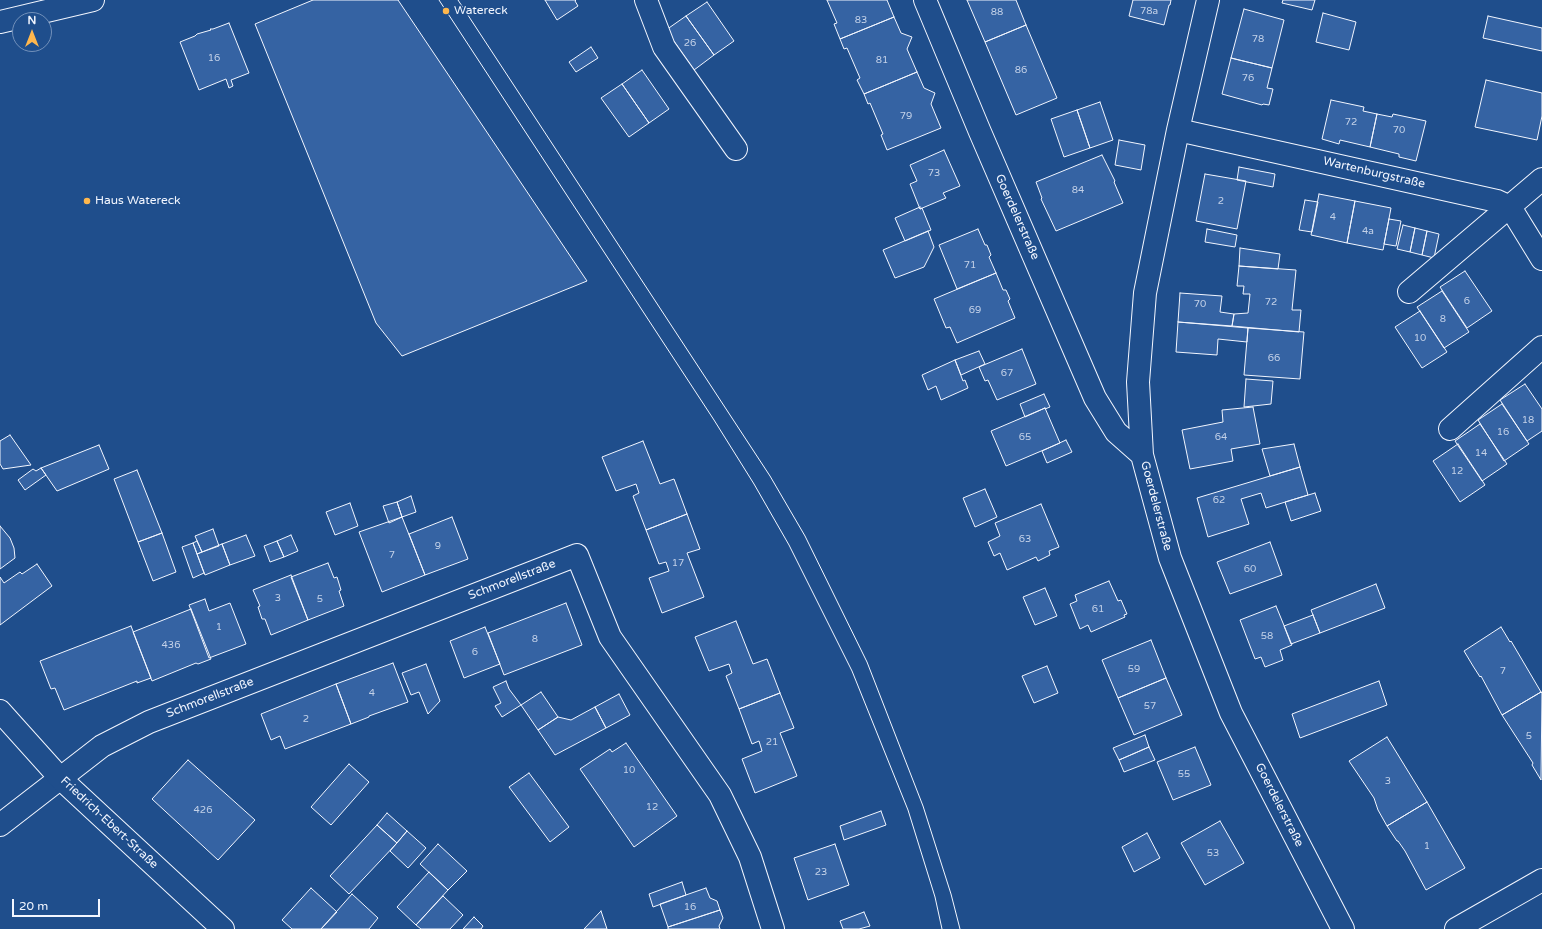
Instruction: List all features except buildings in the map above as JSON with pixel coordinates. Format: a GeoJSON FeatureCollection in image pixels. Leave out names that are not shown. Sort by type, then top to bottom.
{"type":"FeatureCollection","features":[{"type":"Feature","properties":{"kind":"street"},"geometry":{"type":"LineString","coordinates":[[0,22],[93,0]]}},
{"type":"Feature","properties":{"kind":"street"},"geometry":{"type":"LineString","coordinates":[[646,0],[664,47],[736,149]]}},
{"type":"Feature","properties":{"kind":"street","name":"Goerdelerstraße"},"geometry":{"type":"LineString","coordinates":[[925,0],[980,132],[1095,398],[1116,432],[1142,455],[1170,558],[1231,713],[1343,929]]}},
{"type":"Feature","properties":{"kind":"street"},"geometry":{"type":"LineString","coordinates":[[1142,455],[1138,382],[1145,293],[1178,130],[1208,0]]}},
{"type":"Feature","properties":{"kind":"street","name":"Wartenburgstraße"},"geometry":{"type":"LineString","coordinates":[[1178,130],[1496,200],[1510,207]]}},
{"type":"Feature","properties":{"kind":"street"},"geometry":{"type":"LineString","coordinates":[[1409,292],[1542,179]]}},
{"type":"Feature","properties":{"kind":"street"},"geometry":{"type":"LineString","coordinates":[[1510,207],[1542,259]]}},
{"type":"Feature","properties":{"kind":"street"},"geometry":{"type":"LineString","coordinates":[[1450,429],[1542,347]]}},
{"type":"Feature","properties":{"kind":"street","name":"Schmorellstraße"},"geometry":{"type":"LineString","coordinates":[[61,779],[102,746],[148,722],[577,555],[610,636],[720,795],[750,857],[772,929]]}},
{"type":"Feature","properties":{"kind":"street","name":"Friedrich-Ebert-Straße"},"geometry":{"type":"LineString","coordinates":[[0,711],[61,779],[224,929]]}},
{"type":"Feature","properties":{"kind":"street"},"geometry":{"type":"LineString","coordinates":[[0,825],[61,779]]}},
{"type":"Feature","properties":{"kind":"street"},"geometry":{"type":"LineString","coordinates":[[1456,929],[1542,880]]}},
{"type":"Feature","properties":{"kind":"tram line"},"geometry":{"type":"LineString","coordinates":[[439,0],[714,420],[754,484],[789,545],[852,671],[908,810],[935,897],[942,929]]}},
{"type":"Feature","properties":{"kind":"tram line"},"geometry":{"type":"LineString","coordinates":[[458,0],[770,476],[805,536],[867,662],[923,806],[951,894],[960,929]]}},
{"type":"Feature","properties":{"kind":"place","name":"Watereck"},"geometry":{"type":"Point","coordinates":[446,11]}},
{"type":"Feature","properties":{"kind":"place","name":"Haus Watereck"},"geometry":{"type":"Point","coordinates":[87,201]}}]}
